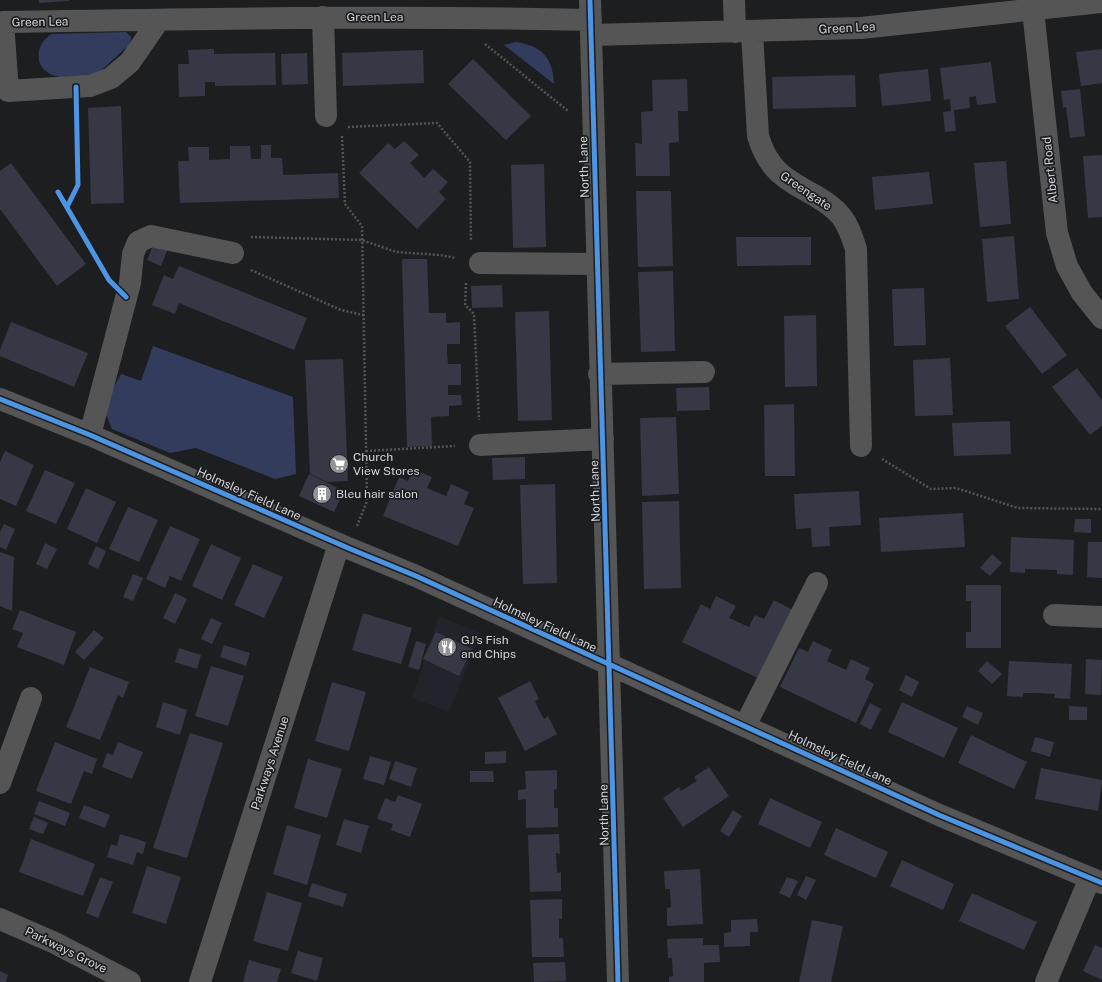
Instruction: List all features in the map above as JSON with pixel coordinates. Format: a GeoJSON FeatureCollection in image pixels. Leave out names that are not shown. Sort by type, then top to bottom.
{"type":"FeatureCollection","features":[{"type":"Feature","properties":{"kind":"street","name":"Greengate"},"geometry":{"type":"LineString","coordinates":[[734,0],[743,32],[758,136],[763,151],[771,166],[783,178],[826,202],[840,215],[850,231],[856,249],[861,446]]}},
{"type":"Feature","properties":{"kind":"street","name":"Green Lea"},"geometry":{"type":"LineString","coordinates":[[159,20],[130,62],[112,78],[90,86],[8,91],[3,55],[1,18],[159,20],[450,16],[590,18],[743,32],[861,28],[1019,7],[1102,2]]}},
{"type":"Feature","properties":{"kind":"street","name":"Albert Road"},"geometry":{"type":"LineString","coordinates":[[1019,7],[1057,233],[1067,266],[1082,293],[1102,318]]}},
{"type":"Feature","properties":{"kind":"street"},"geometry":{"type":"LineString","coordinates":[[323,17],[334,122]]}},
{"type":"Feature","properties":{"kind":"street","name":"North Lane"},"geometry":{"type":"LineString","coordinates":[[590,18],[599,374],[603,439],[618,982]]}},
{"type":"Feature","properties":{"kind":"street"},"geometry":{"type":"LineString","coordinates":[[90,435],[130,284],[133,254],[138,242],[151,236],[234,253]]}},
{"type":"Feature","properties":{"kind":"street"},"geometry":{"type":"LineString","coordinates":[[480,263],[597,264]]}},
{"type":"Feature","properties":{"kind":"street"},"geometry":{"type":"LineString","coordinates":[[599,374],[704,372]]}},
{"type":"Feature","properties":{"kind":"street","name":"Holmsley Field Lane"},"geometry":{"type":"LineString","coordinates":[[0,399],[90,435],[416,576],[610,666],[939,815],[1096,880]]}},
{"type":"Feature","properties":{"kind":"street"},"geometry":{"type":"LineString","coordinates":[[480,445],[603,439]]}},
{"type":"Feature","properties":{"kind":"street","name":"Parkways Avenue"},"geometry":{"type":"LineString","coordinates":[[200,982],[344,546]]}},
{"type":"Feature","properties":{"kind":"street"},"geometry":{"type":"LineString","coordinates":[[745,726],[817,583]]}},
{"type":"Feature","properties":{"kind":"street"},"geometry":{"type":"LineString","coordinates":[[1054,615],[1102,617]]}},
{"type":"Feature","properties":{"kind":"street"},"geometry":{"type":"LineString","coordinates":[[0,784],[31,698]]}},
{"type":"Feature","properties":{"kind":"street"},"geometry":{"type":"LineString","coordinates":[[1046,982],[1096,880]]}},
{"type":"Feature","properties":{"kind":"street","name":"Parkways Grove"},"geometry":{"type":"LineString","coordinates":[[0,919],[55,943],[130,982]]}},
{"type":"Feature","properties":{"kind":"path"},"geometry":{"type":"LineString","coordinates":[[481,42],[593,131]]}},
{"type":"Feature","properties":{"kind":"path"},"geometry":{"type":"LineString","coordinates":[[344,546],[367,501],[362,226],[346,204],[334,122],[437,123],[470,162],[472,243],[480,263]]}},
{"type":"Feature","properties":{"kind":"path"},"geometry":{"type":"LineString","coordinates":[[363,315],[341,310],[236,264],[234,253],[246,237],[362,240],[396,252],[440,255],[480,263]]}},
{"type":"Feature","properties":{"kind":"path"},"geometry":{"type":"LineString","coordinates":[[366,451],[480,445],[474,314],[465,305],[466,276],[480,263]]}},
{"type":"Feature","properties":{"kind":"path"},"geometry":{"type":"LineString","coordinates":[[861,446],[931,489],[956,488],[1018,508],[1102,509]]}},
{"type":"Feature","properties":{"kind":"shaded area"},"geometry":{"type":"Polygon","coordinates":[[[126,32],[131,37],[130,43],[103,69],[93,74],[74,78],[55,76],[44,70],[41,65],[39,59],[40,48],[43,42],[52,34],[126,32]]]}},
{"type":"Feature","properties":{"kind":"shaded area"},"geometry":{"type":"Polygon","coordinates":[[[516,42],[533,47],[544,55],[551,67],[554,84],[504,45],[516,42]]]}},
{"type":"Feature","properties":{"kind":"shaded area"},"geometry":{"type":"Polygon","coordinates":[[[153,346],[293,397],[296,474],[275,479],[196,448],[170,453],[112,429],[103,407],[121,374],[141,381],[153,346]]]}},
{"type":"Feature","properties":{"kind":"shaded area"},"geometry":{"type":"Polygon","coordinates":[[[439,616],[481,633],[449,712],[412,698],[439,616]]]}},
{"type":"Feature","properties":{"kind":"building"},"geometry":{"type":"Polygon","coordinates":[[[39,0],[69,0],[69,1],[39,3],[39,0]]]}},
{"type":"Feature","properties":{"kind":"building"},"geometry":{"type":"Polygon","coordinates":[[[214,49],[214,54],[275,53],[276,85],[215,86],[215,82],[205,82],[205,96],[179,97],[178,64],[189,64],[188,50],[214,49]]]}},
{"type":"Feature","properties":{"kind":"building"},"geometry":{"type":"Polygon","coordinates":[[[1102,49],[1102,83],[1081,86],[1076,52],[1102,49]]]}},
{"type":"Feature","properties":{"kind":"building"},"geometry":{"type":"Polygon","coordinates":[[[423,50],[424,83],[343,86],[342,53],[423,50]]]}},
{"type":"Feature","properties":{"kind":"building"},"geometry":{"type":"Polygon","coordinates":[[[307,53],[308,84],[282,85],[281,54],[307,53]]]}},
{"type":"Feature","properties":{"kind":"building"},"geometry":{"type":"Polygon","coordinates":[[[473,59],[531,116],[506,140],[448,84],[473,59]]]}},
{"type":"Feature","properties":{"kind":"building"},"geometry":{"type":"Polygon","coordinates":[[[991,62],[996,103],[977,105],[976,96],[969,97],[970,108],[954,110],[956,131],[945,132],[943,112],[951,111],[950,99],[944,100],[940,68],[991,62]]]}},
{"type":"Feature","properties":{"kind":"building"},"geometry":{"type":"Polygon","coordinates":[[[928,69],[931,101],[882,106],[879,74],[928,69]]]}},
{"type":"Feature","properties":{"kind":"building"},"geometry":{"type":"Polygon","coordinates":[[[855,75],[856,107],[773,109],[772,77],[855,75]]]}},
{"type":"Feature","properties":{"kind":"building"},"geometry":{"type":"Polygon","coordinates":[[[687,79],[688,111],[678,111],[679,142],[669,143],[670,176],[636,176],[635,143],[642,144],[641,112],[653,111],[652,80],[687,79]]]}},
{"type":"Feature","properties":{"kind":"building"},"geometry":{"type":"Polygon","coordinates":[[[1080,89],[1085,136],[1070,138],[1066,107],[1063,108],[1061,91],[1080,89]]]}},
{"type":"Feature","properties":{"kind":"building"},"geometry":{"type":"Polygon","coordinates":[[[121,106],[124,203],[91,204],[88,108],[121,106]]]}},
{"type":"Feature","properties":{"kind":"building"},"geometry":{"type":"Polygon","coordinates":[[[404,141],[419,155],[410,163],[424,178],[433,169],[448,182],[439,192],[446,199],[417,229],[359,173],[388,143],[395,149],[404,141]]]}},
{"type":"Feature","properties":{"kind":"building"},"geometry":{"type":"Polygon","coordinates":[[[261,145],[271,145],[271,158],[282,158],[283,175],[338,173],[339,198],[180,203],[178,161],[189,161],[188,147],[209,147],[209,160],[230,159],[230,146],[250,146],[251,159],[261,159],[261,145]]]}},
{"type":"Feature","properties":{"kind":"building"},"geometry":{"type":"Polygon","coordinates":[[[1102,155],[1102,217],[1088,218],[1083,156],[1102,155]]]}},
{"type":"Feature","properties":{"kind":"building"},"geometry":{"type":"Polygon","coordinates":[[[1006,161],[1011,224],[980,227],[974,163],[1006,161]]]}},
{"type":"Feature","properties":{"kind":"building"},"geometry":{"type":"Polygon","coordinates":[[[11,163],[86,264],[57,286],[0,209],[0,171],[11,163]]]}},
{"type":"Feature","properties":{"kind":"building"},"geometry":{"type":"Polygon","coordinates":[[[544,164],[546,247],[513,248],[511,165],[544,164]]]}},
{"type":"Feature","properties":{"kind":"building"},"geometry":{"type":"Polygon","coordinates":[[[929,172],[933,204],[875,210],[872,177],[929,172]]]}},
{"type":"Feature","properties":{"kind":"building"},"geometry":{"type":"Polygon","coordinates":[[[636,191],[671,191],[673,266],[638,267],[636,191]]]}},
{"type":"Feature","properties":{"kind":"building"},"geometry":{"type":"Polygon","coordinates":[[[1014,236],[1019,299],[987,302],[982,239],[1014,236]]]}},
{"type":"Feature","properties":{"kind":"building"},"geometry":{"type":"Polygon","coordinates":[[[736,237],[811,237],[811,265],[737,266],[736,237]]]}},
{"type":"Feature","properties":{"kind":"building"},"geometry":{"type":"Polygon","coordinates":[[[155,241],[169,246],[161,266],[147,260],[155,241]]]}},
{"type":"Feature","properties":{"kind":"building"},"geometry":{"type":"Polygon","coordinates":[[[402,259],[427,259],[429,313],[446,313],[446,323],[460,322],[460,344],[447,344],[447,354],[448,364],[461,364],[461,385],[448,385],[448,395],[461,395],[462,405],[449,406],[449,416],[431,417],[432,446],[407,447],[402,259]]]}},
{"type":"Feature","properties":{"kind":"building"},"geometry":{"type":"Polygon","coordinates":[[[179,266],[307,318],[294,350],[179,303],[175,314],[152,305],[164,275],[173,279],[179,266]]]}},
{"type":"Feature","properties":{"kind":"building"},"geometry":{"type":"Polygon","coordinates":[[[673,271],[675,351],[641,352],[638,272],[673,271]]]}},
{"type":"Feature","properties":{"kind":"building"},"geometry":{"type":"Polygon","coordinates":[[[502,285],[503,307],[472,308],[471,286],[502,285]]]}},
{"type":"Feature","properties":{"kind":"building"},"geometry":{"type":"Polygon","coordinates":[[[924,288],[926,345],[894,346],[892,289],[924,288]]]}},
{"type":"Feature","properties":{"kind":"building"},"geometry":{"type":"Polygon","coordinates":[[[1030,307],[1067,355],[1042,374],[1005,326],[1030,307]]]}},
{"type":"Feature","properties":{"kind":"building"},"geometry":{"type":"Polygon","coordinates":[[[549,311],[552,420],[518,421],[515,312],[549,311]]]}},
{"type":"Feature","properties":{"kind":"building"},"geometry":{"type":"Polygon","coordinates":[[[816,315],[817,386],[785,387],[784,316],[816,315]]]}},
{"type":"Feature","properties":{"kind":"building"},"geometry":{"type":"Polygon","coordinates":[[[11,322],[88,353],[74,387],[0,356],[0,350],[11,322]]]}},
{"type":"Feature","properties":{"kind":"building"},"geometry":{"type":"Polygon","coordinates":[[[950,358],[953,415],[915,416],[913,360],[950,358]]]}},
{"type":"Feature","properties":{"kind":"building"},"geometry":{"type":"Polygon","coordinates":[[[343,359],[348,481],[327,482],[310,474],[305,360],[343,359]]]}},
{"type":"Feature","properties":{"kind":"building"},"geometry":{"type":"Polygon","coordinates":[[[1077,368],[1102,400],[1102,426],[1090,435],[1052,387],[1077,368]]]}},
{"type":"Feature","properties":{"kind":"building"},"geometry":{"type":"Polygon","coordinates":[[[709,387],[710,410],[677,411],[676,388],[709,387]]]}},
{"type":"Feature","properties":{"kind":"building"},"geometry":{"type":"Polygon","coordinates":[[[794,404],[795,476],[765,476],[764,405],[794,404]]]}},
{"type":"Feature","properties":{"kind":"building"},"geometry":{"type":"Polygon","coordinates":[[[676,417],[679,494],[642,496],[640,418],[676,417]]]}},
{"type":"Feature","properties":{"kind":"building"},"geometry":{"type":"Polygon","coordinates":[[[1010,421],[1011,454],[954,456],[952,423],[1010,421]]]}},
{"type":"Feature","properties":{"kind":"building"},"geometry":{"type":"Polygon","coordinates":[[[5,451],[34,465],[16,506],[0,499],[0,462],[5,451]]]}},
{"type":"Feature","properties":{"kind":"building"},"geometry":{"type":"Polygon","coordinates":[[[525,457],[525,479],[493,480],[492,458],[525,457]]]}},
{"type":"Feature","properties":{"kind":"building"},"geometry":{"type":"Polygon","coordinates":[[[413,469],[432,477],[427,488],[436,492],[446,496],[451,484],[469,492],[464,504],[474,508],[458,546],[383,516],[399,477],[408,481],[413,469]]]}},
{"type":"Feature","properties":{"kind":"building"},"geometry":{"type":"Polygon","coordinates":[[[45,470],[75,483],[56,524],[26,511],[45,470]]]}},
{"type":"Feature","properties":{"kind":"building","name":"Bleu hair salon"},"geometry":{"type":"Polygon","coordinates":[[[309,474],[344,491],[334,512],[299,496],[309,474]]]}},
{"type":"Feature","properties":{"kind":"building"},"geometry":{"type":"Polygon","coordinates":[[[555,484],[557,583],[523,584],[520,485],[555,484]]]}},
{"type":"Feature","properties":{"kind":"building"},"geometry":{"type":"Polygon","coordinates":[[[86,488],[116,502],[97,543],[67,529],[86,488]]]}},
{"type":"Feature","properties":{"kind":"building"},"geometry":{"type":"Polygon","coordinates":[[[859,491],[861,525],[829,527],[830,546],[812,547],[811,528],[796,529],[794,494],[859,491]]]}},
{"type":"Feature","properties":{"kind":"building"},"geometry":{"type":"Polygon","coordinates":[[[679,501],[681,588],[644,589],[642,502],[679,501]]]}},
{"type":"Feature","properties":{"kind":"building"},"geometry":{"type":"Polygon","coordinates":[[[128,507],[158,520],[139,562],[109,549],[128,507]]]}},
{"type":"Feature","properties":{"kind":"building"},"geometry":{"type":"Polygon","coordinates":[[[963,513],[965,547],[881,552],[879,518],[963,513]]]}},
{"type":"Feature","properties":{"kind":"building"},"geometry":{"type":"Polygon","coordinates":[[[1075,519],[1091,519],[1091,533],[1074,532],[1075,519]]]}},
{"type":"Feature","properties":{"kind":"building"},"geometry":{"type":"Polygon","coordinates":[[[4,524],[15,529],[6,550],[0,547],[0,532],[4,524]]]}},
{"type":"Feature","properties":{"kind":"building"},"geometry":{"type":"Polygon","coordinates":[[[170,526],[200,539],[181,581],[170,576],[165,588],[146,579],[170,526]]]}},
{"type":"Feature","properties":{"kind":"building"},"geometry":{"type":"Polygon","coordinates":[[[1011,537],[1074,540],[1073,575],[1057,574],[1057,570],[1025,569],[1025,573],[1010,572],[1011,537]]]}},
{"type":"Feature","properties":{"kind":"building"},"geometry":{"type":"Polygon","coordinates":[[[1088,542],[1102,542],[1102,578],[1087,577],[1088,542]]]}},
{"type":"Feature","properties":{"kind":"building"},"geometry":{"type":"Polygon","coordinates":[[[45,543],[57,549],[47,569],[36,564],[45,543]]]}},
{"type":"Feature","properties":{"kind":"building"},"geometry":{"type":"Polygon","coordinates":[[[211,544],[241,558],[222,600],[192,586],[211,544]]]}},
{"type":"Feature","properties":{"kind":"building"},"geometry":{"type":"Polygon","coordinates":[[[96,546],[106,551],[98,569],[88,564],[96,546]]]}},
{"type":"Feature","properties":{"kind":"building"},"geometry":{"type":"Polygon","coordinates":[[[0,552],[14,557],[12,611],[0,606],[0,552]]]}},
{"type":"Feature","properties":{"kind":"building"},"geometry":{"type":"Polygon","coordinates":[[[992,554],[1002,563],[990,576],[980,568],[992,554]]]}},
{"type":"Feature","properties":{"kind":"building"},"geometry":{"type":"Polygon","coordinates":[[[253,564],[283,577],[264,618],[234,605],[253,564]]]}},
{"type":"Feature","properties":{"kind":"building"},"geometry":{"type":"Polygon","coordinates":[[[133,574],[143,578],[133,601],[123,597],[133,574]]]}},
{"type":"Feature","properties":{"kind":"building"},"geometry":{"type":"Polygon","coordinates":[[[966,585],[1001,585],[1001,648],[966,648],[966,632],[971,632],[971,601],[966,601],[966,585]]]}},
{"type":"Feature","properties":{"kind":"building"},"geometry":{"type":"Polygon","coordinates":[[[175,593],[187,599],[175,624],[163,618],[175,593]]]}},
{"type":"Feature","properties":{"kind":"building"},"geometry":{"type":"Polygon","coordinates":[[[716,596],[736,606],[729,618],[749,627],[755,615],[764,619],[774,600],[793,610],[760,679],[682,642],[701,604],[710,609],[716,596]]]}},
{"type":"Feature","properties":{"kind":"building"},"geometry":{"type":"Polygon","coordinates":[[[20,610],[76,632],[64,665],[17,647],[23,633],[12,629],[20,610]]]}},
{"type":"Feature","properties":{"kind":"building"},"geometry":{"type":"Polygon","coordinates":[[[363,613],[412,628],[401,664],[352,650],[363,613]]]}},
{"type":"Feature","properties":{"kind":"building"},"geometry":{"type":"Polygon","coordinates":[[[211,618],[222,623],[212,644],[201,639],[211,618]]]}},
{"type":"Feature","properties":{"kind":"building"},"geometry":{"type":"Polygon","coordinates":[[[94,630],[104,638],[84,660],[75,652],[94,630]]]}},
{"type":"Feature","properties":{"kind":"building"},"geometry":{"type":"Polygon","coordinates":[[[436,632],[472,649],[459,676],[423,659],[436,632]]]}},
{"type":"Feature","properties":{"kind":"building"},"geometry":{"type":"Polygon","coordinates":[[[416,641],[426,644],[419,670],[408,667],[416,641]]]}},
{"type":"Feature","properties":{"kind":"building"},"geometry":{"type":"Polygon","coordinates":[[[813,641],[832,650],[827,661],[846,670],[851,659],[870,668],[865,679],[874,684],[856,723],[780,687],[799,648],[808,652],[813,641]]]}},
{"type":"Feature","properties":{"kind":"building"},"geometry":{"type":"Polygon","coordinates":[[[224,645],[250,653],[246,666],[220,657],[224,645]]]}},
{"type":"Feature","properties":{"kind":"building"},"geometry":{"type":"Polygon","coordinates":[[[179,648],[201,655],[197,669],[175,662],[179,648]]]}},
{"type":"Feature","properties":{"kind":"building"},"geometry":{"type":"Polygon","coordinates":[[[1086,659],[1102,660],[1101,695],[1085,694],[1086,659]]]}},
{"type":"Feature","properties":{"kind":"building"},"geometry":{"type":"Polygon","coordinates":[[[987,661],[1002,674],[992,684],[978,671],[987,661]]]}},
{"type":"Feature","properties":{"kind":"building"},"geometry":{"type":"Polygon","coordinates":[[[1009,661],[1072,664],[1070,699],[1054,698],[1055,694],[1039,693],[1023,693],[1023,697],[1007,696],[1009,661]]]}},
{"type":"Feature","properties":{"kind":"building"},"geometry":{"type":"Polygon","coordinates":[[[211,666],[244,676],[228,726],[195,716],[211,666]]]}},
{"type":"Feature","properties":{"kind":"building"},"geometry":{"type":"Polygon","coordinates":[[[90,667],[129,682],[123,698],[118,695],[100,740],[66,727],[90,667]]]}},
{"type":"Feature","properties":{"kind":"building"},"geometry":{"type":"Polygon","coordinates":[[[906,675],[919,682],[912,697],[899,690],[906,675]]]}},
{"type":"Feature","properties":{"kind":"building"},"geometry":{"type":"Polygon","coordinates":[[[530,681],[539,699],[535,701],[539,710],[544,719],[548,716],[557,734],[525,751],[498,698],[530,681]]]}},
{"type":"Feature","properties":{"kind":"building"},"geometry":{"type":"Polygon","coordinates":[[[332,682],[366,692],[349,751],[315,741],[332,682]]]}},
{"type":"Feature","properties":{"kind":"building"},"geometry":{"type":"Polygon","coordinates":[[[163,702],[187,710],[180,735],[156,727],[163,702]]]}},
{"type":"Feature","properties":{"kind":"building"},"geometry":{"type":"Polygon","coordinates":[[[902,702],[958,728],[944,758],[888,732],[902,702]]]}},
{"type":"Feature","properties":{"kind":"building"},"geometry":{"type":"Polygon","coordinates":[[[870,703],[881,709],[871,730],[860,724],[870,703]]]}},
{"type":"Feature","properties":{"kind":"building"},"geometry":{"type":"Polygon","coordinates":[[[967,706],[983,713],[978,725],[962,717],[967,706]]]}},
{"type":"Feature","properties":{"kind":"building"},"geometry":{"type":"Polygon","coordinates":[[[1069,706],[1087,707],[1087,720],[1069,720],[1069,706]]]}},
{"type":"Feature","properties":{"kind":"building"},"geometry":{"type":"Polygon","coordinates":[[[190,733],[223,743],[187,858],[153,848],[190,733]]]}},
{"type":"Feature","properties":{"kind":"building"},"geometry":{"type":"Polygon","coordinates":[[[971,735],[1027,762],[1014,789],[958,763],[971,735]]]}},
{"type":"Feature","properties":{"kind":"building"},"geometry":{"type":"Polygon","coordinates":[[[1035,737],[1054,742],[1050,757],[1031,751],[1035,737]]]}},
{"type":"Feature","properties":{"kind":"building"},"geometry":{"type":"Polygon","coordinates":[[[55,742],[97,759],[92,774],[84,771],[71,804],[36,791],[55,742]]]}},
{"type":"Feature","properties":{"kind":"building"},"geometry":{"type":"Polygon","coordinates":[[[118,742],[143,752],[132,779],[102,767],[107,753],[113,755],[118,742]]]}},
{"type":"Feature","properties":{"kind":"building"},"geometry":{"type":"Polygon","coordinates":[[[506,751],[506,763],[485,764],[485,752],[506,751]]]}},
{"type":"Feature","properties":{"kind":"building"},"geometry":{"type":"Polygon","coordinates":[[[370,756],[391,762],[384,785],[363,779],[370,756]]]}},
{"type":"Feature","properties":{"kind":"building"},"geometry":{"type":"Polygon","coordinates":[[[308,759],[342,769],[327,818],[294,808],[308,759]]]}},
{"type":"Feature","properties":{"kind":"building"},"geometry":{"type":"Polygon","coordinates":[[[395,761],[417,768],[411,787],[389,779],[395,761]]]}},
{"type":"Feature","properties":{"kind":"building"},"geometry":{"type":"Polygon","coordinates":[[[709,767],[729,796],[683,827],[663,798],[679,787],[681,791],[697,781],[694,777],[709,767]]]}},
{"type":"Feature","properties":{"kind":"building"},"geometry":{"type":"Polygon","coordinates":[[[1041,768],[1102,780],[1098,811],[1035,799],[1041,768]]]}},
{"type":"Feature","properties":{"kind":"building"},"geometry":{"type":"Polygon","coordinates":[[[557,770],[557,789],[554,790],[554,808],[558,808],[558,827],[526,828],[526,799],[518,800],[518,790],[526,789],[525,771],[557,770]]]}},
{"type":"Feature","properties":{"kind":"building"},"geometry":{"type":"Polygon","coordinates":[[[470,771],[493,771],[494,782],[470,782],[470,771]]]}},
{"type":"Feature","properties":{"kind":"building"},"geometry":{"type":"Polygon","coordinates":[[[398,795],[422,804],[410,837],[391,830],[393,824],[377,819],[385,798],[395,802],[398,795]]]}},
{"type":"Feature","properties":{"kind":"building"},"geometry":{"type":"Polygon","coordinates":[[[770,798],[822,822],[810,848],[758,824],[770,798]]]}},
{"type":"Feature","properties":{"kind":"building"},"geometry":{"type":"Polygon","coordinates":[[[39,801],[70,813],[65,826],[34,814],[39,801]]]}},
{"type":"Feature","properties":{"kind":"building"},"geometry":{"type":"Polygon","coordinates":[[[84,805],[110,815],[105,828],[79,818],[84,805]]]}},
{"type":"Feature","properties":{"kind":"building"},"geometry":{"type":"Polygon","coordinates":[[[733,810],[742,816],[729,837],[720,831],[733,810]]]}},
{"type":"Feature","properties":{"kind":"building"},"geometry":{"type":"Polygon","coordinates":[[[34,817],[48,823],[43,834],[29,829],[34,817]]]}},
{"type":"Feature","properties":{"kind":"building"},"geometry":{"type":"Polygon","coordinates":[[[344,819],[369,826],[361,853],[336,845],[344,819]]]}},
{"type":"Feature","properties":{"kind":"building"},"geometry":{"type":"Polygon","coordinates":[[[287,825],[321,835],[307,885],[273,874],[287,825]]]}},
{"type":"Feature","properties":{"kind":"building"},"geometry":{"type":"Polygon","coordinates":[[[836,828],[888,852],[876,878],[824,855],[836,828]]]}},
{"type":"Feature","properties":{"kind":"building"},"geometry":{"type":"Polygon","coordinates":[[[120,834],[146,842],[143,854],[137,852],[133,865],[107,857],[111,844],[117,846],[120,834]]]}},
{"type":"Feature","properties":{"kind":"building"},"geometry":{"type":"Polygon","coordinates":[[[559,834],[560,854],[556,853],[557,873],[561,872],[561,891],[530,892],[528,835],[559,834]]]}},
{"type":"Feature","properties":{"kind":"building"},"geometry":{"type":"Polygon","coordinates":[[[31,839],[95,864],[83,896],[19,872],[31,839]]]}},
{"type":"Feature","properties":{"kind":"building"},"geometry":{"type":"Polygon","coordinates":[[[902,860],[954,884],[943,910],[890,886],[902,860]]]}},
{"type":"Feature","properties":{"kind":"building"},"geometry":{"type":"Polygon","coordinates":[[[147,866],[181,877],[166,924],[132,913],[147,866]]]}},
{"type":"Feature","properties":{"kind":"building"},"geometry":{"type":"Polygon","coordinates":[[[700,869],[703,924],[667,926],[667,908],[671,907],[670,889],[665,889],[664,871],[700,869]]]}},
{"type":"Feature","properties":{"kind":"building"},"geometry":{"type":"Polygon","coordinates":[[[806,876],[816,880],[806,900],[797,895],[806,876]]]}},
{"type":"Feature","properties":{"kind":"building"},"geometry":{"type":"Polygon","coordinates":[[[100,877],[113,882],[98,918],[86,913],[100,877]]]}},
{"type":"Feature","properties":{"kind":"building"},"geometry":{"type":"Polygon","coordinates":[[[787,877],[798,881],[790,898],[779,893],[787,877]]]}},
{"type":"Feature","properties":{"kind":"building"},"geometry":{"type":"Polygon","coordinates":[[[312,883],[347,894],[343,907],[308,896],[312,883]]]}},
{"type":"Feature","properties":{"kind":"building"},"geometry":{"type":"Polygon","coordinates":[[[267,892],[302,903],[288,951],[253,941],[267,892]]]}},
{"type":"Feature","properties":{"kind":"building"},"geometry":{"type":"Polygon","coordinates":[[[972,893],[1037,922],[1024,950],[959,921],[972,893]]]}},
{"type":"Feature","properties":{"kind":"building"},"geometry":{"type":"Polygon","coordinates":[[[562,899],[562,919],[559,919],[559,938],[563,938],[564,957],[532,957],[530,900],[562,899]]]}},
{"type":"Feature","properties":{"kind":"building"},"geometry":{"type":"Polygon","coordinates":[[[757,919],[758,932],[750,932],[750,946],[724,947],[724,933],[731,932],[731,920],[757,919]]]}},
{"type":"Feature","properties":{"kind":"building"},"geometry":{"type":"Polygon","coordinates":[[[812,920],[843,926],[831,982],[799,982],[812,920]]]}},
{"type":"Feature","properties":{"kind":"building"},"geometry":{"type":"Polygon","coordinates":[[[703,938],[703,945],[719,945],[720,962],[704,963],[704,982],[669,982],[669,977],[673,976],[672,958],[668,958],[667,939],[703,938]]]}},
{"type":"Feature","properties":{"kind":"building"},"geometry":{"type":"Polygon","coordinates":[[[1095,945],[1102,948],[1102,980],[1083,971],[1095,945]]]}},
{"type":"Feature","properties":{"kind":"building"},"geometry":{"type":"Polygon","coordinates":[[[298,951],[323,958],[317,981],[291,973],[298,951]]]}},
{"type":"Feature","properties":{"kind":"building"},"geometry":{"type":"Polygon","coordinates":[[[249,960],[281,969],[277,982],[243,982],[249,960]]]}},
{"type":"Feature","properties":{"kind":"building"},"geometry":{"type":"Polygon","coordinates":[[[565,962],[566,981],[534,982],[533,963],[565,962]]]}},
{"type":"Feature","properties":{"kind":"building"},"geometry":{"type":"Polygon","coordinates":[[[0,971],[8,975],[6,982],[0,982],[0,971]]]}},
{"type":"Feature","properties":{"kind":"cycle path"},"geometry":{"type":"LineString","coordinates":[[590,0],[618,982]]}},
{"type":"Feature","properties":{"kind":"cycle path"},"geometry":{"type":"LineString","coordinates":[[67,207],[78,185],[76,87]]}},
{"type":"Feature","properties":{"kind":"cycle path"},"geometry":{"type":"LineString","coordinates":[[58,192],[109,280],[126,297]]}},
{"type":"Feature","properties":{"kind":"cycle path"},"geometry":{"type":"LineString","coordinates":[[0,399],[90,435],[348,548],[416,576],[939,815],[1102,883]]}},
{"type":"Feature","properties":{"kind":"place","name":"Church View Stores"},"geometry":{"type":"Point","coordinates":[339,464]}},
{"type":"Feature","properties":{"kind":"place","name":"Bleu hair salon"},"geometry":{"type":"Point","coordinates":[322,494]}},
{"type":"Feature","properties":{"kind":"place","name":"GJ's Fish and Chips"},"geometry":{"type":"Point","coordinates":[447,647]}}]}
